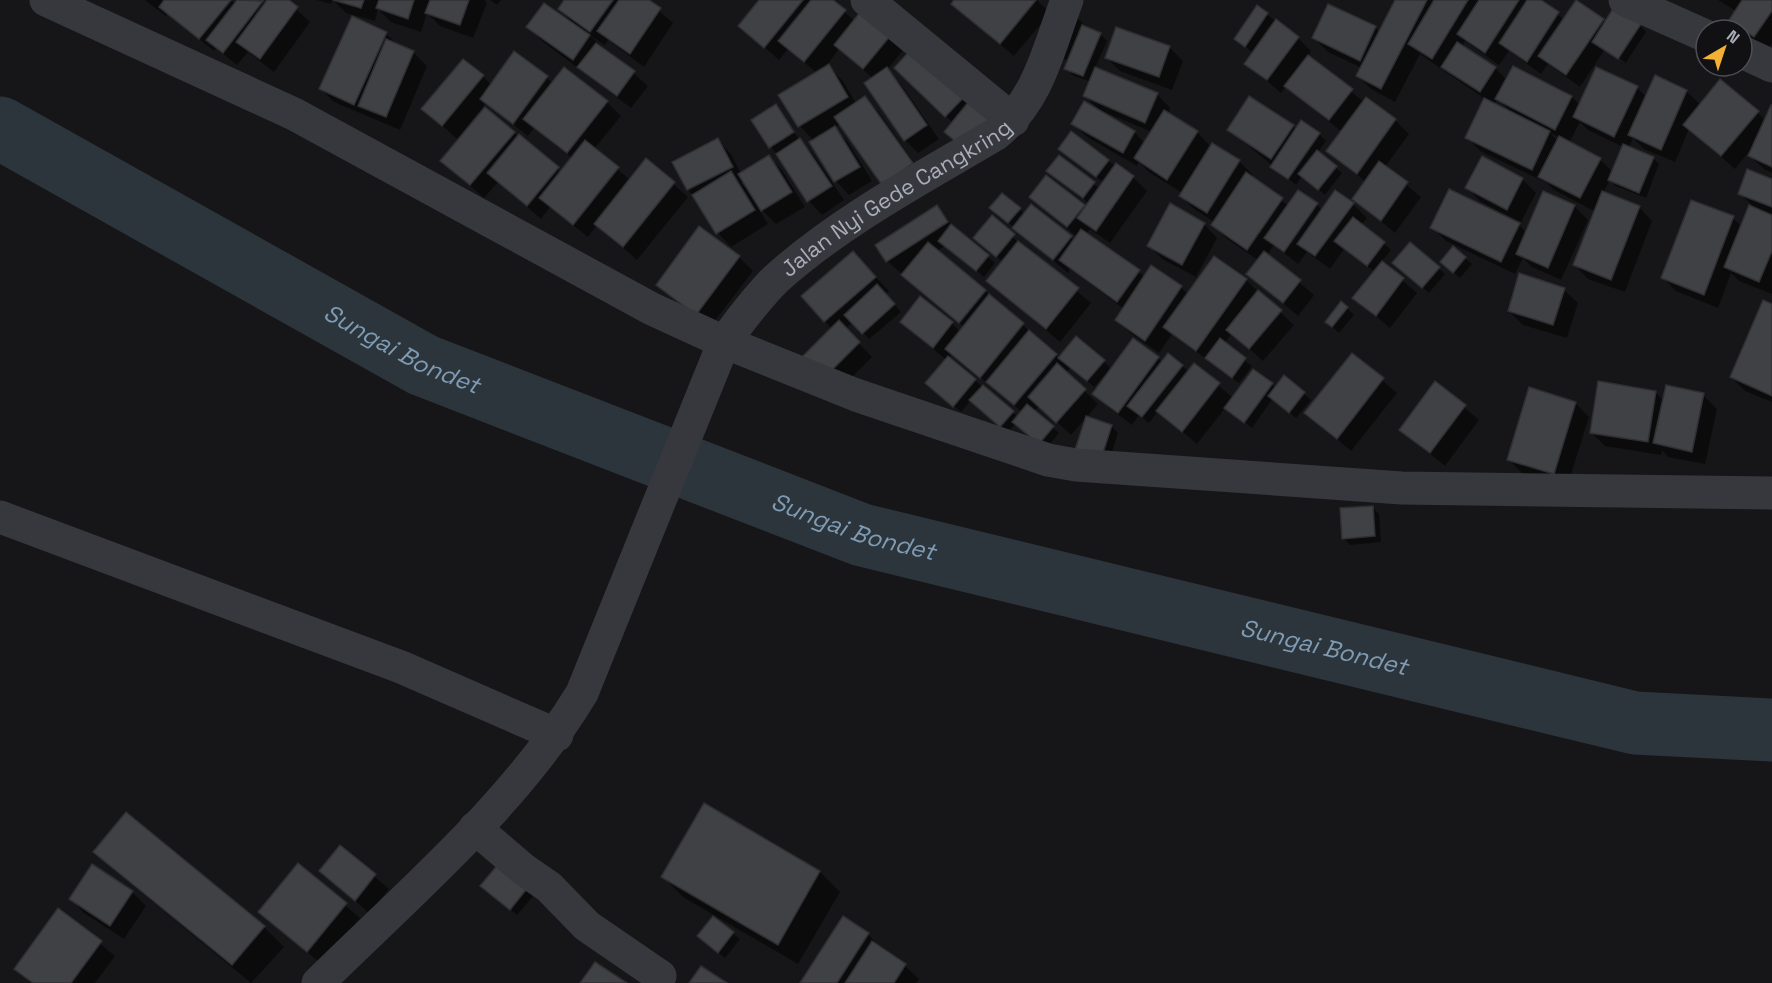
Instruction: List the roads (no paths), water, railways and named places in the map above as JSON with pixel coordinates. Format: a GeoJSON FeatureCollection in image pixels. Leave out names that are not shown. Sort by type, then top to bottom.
{"type":"FeatureCollection","features":[{"type":"Feature","properties":{"kind":"street"},"geometry":{"type":"LineString","coordinates":[[46,0],[294,114],[652,309],[724,342],[855,395],[1027,454],[1076,465],[1402,488],[1772,493]]}},
{"type":"Feature","properties":{"kind":"street"},"geometry":{"type":"LineString","coordinates":[[867,0],[1013,120]]}},
{"type":"Feature","properties":{"kind":"street","name":"Jalan Nyi Gede Cangkring"},"geometry":{"type":"LineString","coordinates":[[318,983],[475,828],[557,735],[582,693],[708,387],[724,342],[760,296],[804,256],[860,215],[996,134],[1013,120],[1032,94],[1067,0]]}},
{"type":"Feature","properties":{"kind":"street"},"geometry":{"type":"LineString","coordinates":[[1625,0],[1694,31]]}},
{"type":"Feature","properties":{"kind":"street"},"geometry":{"type":"LineString","coordinates":[[1754,58],[1772,66]]}},
{"type":"Feature","properties":{"kind":"street"},"geometry":{"type":"LineString","coordinates":[[0,517],[390,663],[557,735]]}},
{"type":"Feature","properties":{"kind":"street"},"geometry":{"type":"LineString","coordinates":[[475,828],[523,869],[549,887],[587,926],[660,976]]}},
{"type":"Feature","properties":{"kind":"waterway","name":"Sungai Bondet"},"geometry":{"type":"LineString","coordinates":[[0,128],[423,365],[862,535],[1635,723],[1772,730]]}}]}
